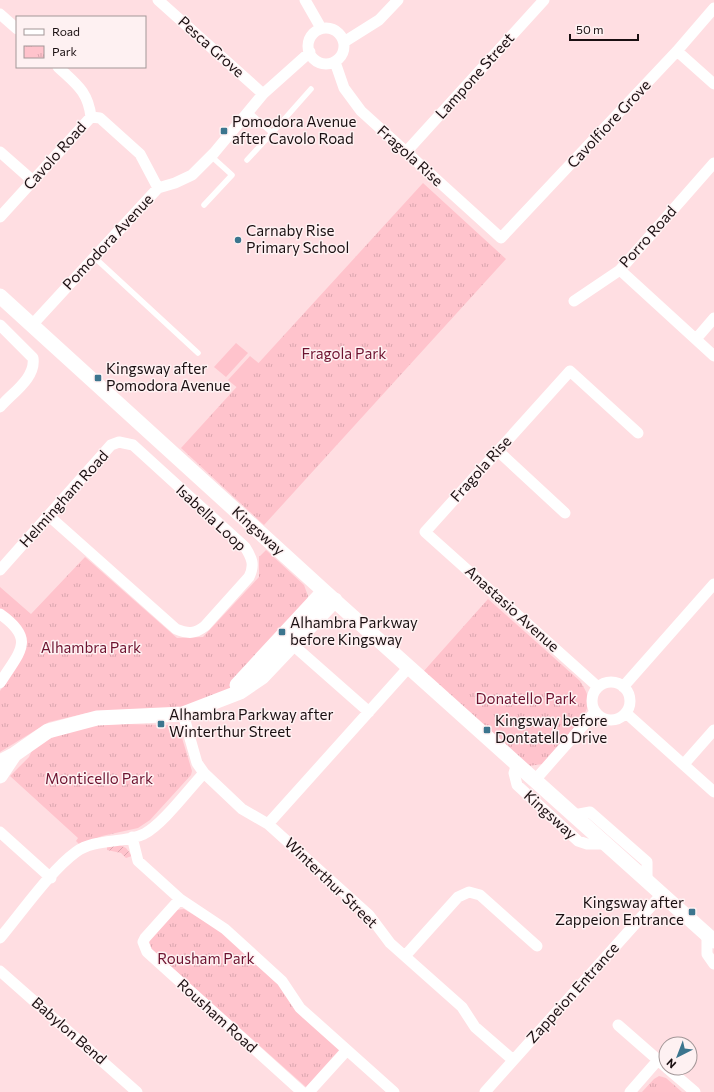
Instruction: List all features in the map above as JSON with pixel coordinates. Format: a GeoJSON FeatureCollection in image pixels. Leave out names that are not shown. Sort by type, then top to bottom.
{"type":"FeatureCollection","features":[{"type":"Feature","properties":{"kind":"street","name":"Pesca Grove"},"geometry":{"type":"LineString","coordinates":[[158,0],[263,94]]}},
{"type":"Feature","properties":{"kind":"street"},"geometry":{"type":"LineString","coordinates":[[305,0],[321,28]]}},
{"type":"Feature","properties":{"kind":"street"},"geometry":{"type":"LineString","coordinates":[[344,42],[379,20],[398,0]]}},
{"type":"Feature","properties":{"kind":"street","name":"Lampone Street"},"geometry":{"type":"LineString","coordinates":[[406,152],[544,0]]}},
{"type":"Feature","properties":{"kind":"street","name":"Cavolfiore Grove"},"geometry":{"type":"LineString","coordinates":[[501,238],[677,51],[714,8]]}},
{"type":"Feature","properties":{"kind":"street"},"geometry":{"type":"LineString","coordinates":[[0,14],[16,28]]}},
{"type":"Feature","properties":{"kind":"street"},"geometry":{"type":"LineString","coordinates":[[321,28],[327,28],[338,32],[344,42],[343,53],[335,62],[323,63],[313,58],[310,52],[309,41],[316,31],[321,28]]}},
{"type":"Feature","properties":{"kind":"street"},"geometry":{"type":"LineString","coordinates":[[677,51],[714,84]]}},
{"type":"Feature","properties":{"kind":"street","name":"Pomodora Avenue"},"geometry":{"type":"LineString","coordinates":[[32,325],[158,188],[175,183],[192,175],[211,156],[263,94],[310,52]]}},
{"type":"Feature","properties":{"kind":"street","name":"Fragola Rise"},"geometry":{"type":"LineString","coordinates":[[335,62],[344,88],[361,111],[501,238]]}},
{"type":"Feature","properties":{"kind":"street"},"geometry":{"type":"LineString","coordinates":[[59,68],[82,89],[89,103],[91,117]]}},
{"type":"Feature","properties":{"kind":"street","name":"Cavolo Road"},"geometry":{"type":"LineString","coordinates":[[0,217],[91,117],[100,118],[140,154],[158,188]]}},
{"type":"Feature","properties":{"kind":"street"},"geometry":{"type":"LineString","coordinates":[[0,152],[33,181]]}},
{"type":"Feature","properties":{"kind":"street","name":"Porro Road"},"geometry":{"type":"LineString","coordinates":[[574,301],[620,270],[714,163]]}},
{"type":"Feature","properties":{"kind":"street"},"geometry":{"type":"LineString","coordinates":[[620,270],[714,356]]}},
{"type":"Feature","properties":{"kind":"street","name":"Kingsway"},"geometry":{"type":"LineString","coordinates":[[0,296],[329,596],[711,938],[707,954],[714,964]]}},
{"type":"Feature","properties":{"kind":"street"},"geometry":{"type":"LineString","coordinates":[[696,339],[714,318]]}},
{"type":"Feature","properties":{"kind":"street"},"geometry":{"type":"LineString","coordinates":[[0,325],[33,358],[33,369],[27,378],[0,407]]}},
{"type":"Feature","properties":{"kind":"street","name":"Fragola Rise"},"geometry":{"type":"LineString","coordinates":[[425,532],[570,371],[638,433]]}},
{"type":"Feature","properties":{"kind":"street","name":"Isabella Loop"},"geometry":{"type":"LineString","coordinates":[[49,516],[176,629],[184,632],[191,633],[199,631],[249,577],[253,564],[251,556],[245,547],[133,445],[119,442],[111,445]]}},
{"type":"Feature","properties":{"kind":"street","name":"Helmingham Road"},"geometry":{"type":"LineString","coordinates":[[0,570],[111,445]]}},
{"type":"Feature","properties":{"kind":"street"},"geometry":{"type":"LineString","coordinates":[[498,451],[565,512]]}},
{"type":"Feature","properties":{"kind":"street","name":"Anastasio Avenue"},"geometry":{"type":"LineString","coordinates":[[425,532],[598,687]]}},
{"type":"Feature","properties":{"kind":"street"},"geometry":{"type":"LineString","coordinates":[[623,687],[714,584]]}},
{"type":"Feature","properties":{"kind":"street"},"geometry":{"type":"LineString","coordinates":[[1,770],[15,754],[48,731],[97,718],[183,714],[240,692],[262,677],[293,645],[329,596]]}},
{"type":"Feature","properties":{"kind":"street"},"geometry":{"type":"LineString","coordinates":[[221,700],[329,596]]}},
{"type":"Feature","properties":{"kind":"street"},"geometry":{"type":"LineString","coordinates":[[0,614],[14,624],[20,632],[22,641],[21,650],[0,683]]}},
{"type":"Feature","properties":{"kind":"street"},"geometry":{"type":"LineString","coordinates":[[293,645],[369,712]]}},
{"type":"Feature","properties":{"kind":"street"},"geometry":{"type":"LineString","coordinates":[[268,824],[409,667]]}},
{"type":"Feature","properties":{"kind":"street"},"geometry":{"type":"LineString","coordinates":[[613,682],[623,687],[629,696],[630,702],[626,712],[617,719],[611,720],[605,719],[595,712],[592,696],[598,687],[603,684],[613,682]]}},
{"type":"Feature","properties":{"kind":"street"},"geometry":{"type":"LineString","coordinates":[[535,780],[595,712]]}},
{"type":"Feature","properties":{"kind":"street"},"geometry":{"type":"LineString","coordinates":[[626,712],[714,792]]}},
{"type":"Feature","properties":{"kind":"street","name":"Winterthur Street"},"geometry":{"type":"LineString","coordinates":[[183,714],[197,762],[204,773],[242,809],[268,824],[369,915],[390,943],[462,1007],[475,1028],[513,1060]]}},
{"type":"Feature","properties":{"kind":"street"},"geometry":{"type":"LineString","coordinates":[[684,764],[714,730]]}},
{"type":"Feature","properties":{"kind":"street","name":"Kingsway"},"geometry":{"type":"LineString","coordinates":[[517,763],[514,773],[517,785],[578,841],[587,844],[606,844]]}},
{"type":"Feature","properties":{"kind":"street"},"geometry":{"type":"LineString","coordinates":[[0,938],[50,878],[72,856],[84,848],[132,837],[151,829],[204,773]]}},
{"type":"Feature","properties":{"kind":"street","name":"Kingsway"},"geometry":{"type":"LineString","coordinates":[[574,815],[590,812],[647,862],[646,880]]}},
{"type":"Feature","properties":{"kind":"street"},"geometry":{"type":"LineString","coordinates":[[0,832],[50,878]]}},
{"type":"Feature","properties":{"kind":"street"},"geometry":{"type":"LineString","coordinates":[[132,837],[138,861],[180,899],[225,929],[282,981],[300,1008],[394,1092]]}},
{"type":"Feature","properties":{"kind":"street"},"geometry":{"type":"LineString","coordinates":[[405,956],[458,897],[469,892],[480,895],[537,946]]}},
{"type":"Feature","properties":{"kind":"street","name":"Zappeion Entrance"},"geometry":{"type":"LineString","coordinates":[[485,1092],[662,894]]}},
{"type":"Feature","properties":{"kind":"street","name":"Rousham Road"},"geometry":{"type":"LineString","coordinates":[[180,899],[145,938],[143,942],[147,952],[302,1092]]}},
{"type":"Feature","properties":{"kind":"street","name":"Babylon Bend"},"geometry":{"type":"LineString","coordinates":[[0,971],[137,1092]]}},
{"type":"Feature","properties":{"kind":"street"},"geometry":{"type":"LineString","coordinates":[[618,1025],[658,1060]]}},
{"type":"Feature","properties":{"kind":"street"},"geometry":{"type":"LineString","coordinates":[[309,1092],[347,1050]]}},
{"type":"Feature","properties":{"kind":"street"},"geometry":{"type":"LineString","coordinates":[[630,1092],[658,1070]]}},
{"type":"Feature","properties":{"kind":"street"},"geometry":{"type":"LineString","coordinates":[[677,1076],[695,1092]]}},
{"type":"Feature","properties":{"kind":"lane"},"geometry":{"type":"LineString","coordinates":[[247,160],[311,89]]}},
{"type":"Feature","properties":{"kind":"lane"},"geometry":{"type":"LineString","coordinates":[[248,111],[272,133]]}},
{"type":"Feature","properties":{"kind":"lane"},"geometry":{"type":"LineString","coordinates":[[204,205],[232,175],[211,156]]}},
{"type":"Feature","properties":{"kind":"lane"},"geometry":{"type":"LineString","coordinates":[[94,257],[198,352]]}},
{"type":"Feature","properties":{"kind":"green space","name":"Fragola Park"},"geometry":{"type":"Polygon","coordinates":[[[423,183],[506,259],[264,525],[181,448],[423,183]]]}},
{"type":"Feature","properties":{"kind":"green space"},"geometry":{"type":"Polygon","coordinates":[[[236,343],[248,353],[226,377],[214,367],[236,343]]]}},
{"type":"Feature","properties":{"kind":"green space"},"geometry":{"type":"Polygon","coordinates":[[[250,356],[262,366],[240,390],[228,380],[250,356]]]}},
{"type":"Feature","properties":{"kind":"green space","name":"Alhambra Park"},"geometry":{"type":"Polygon","coordinates":[[[266,550],[304,585],[308,596],[306,607],[221,700],[183,714],[87,713],[49,722],[0,752],[0,691],[24,654],[26,644],[0,610],[0,587],[31,614],[85,557],[177,638],[203,637],[259,577],[259,557],[266,550]]]}},
{"type":"Feature","properties":{"kind":"green space","name":"Donatello Park"},"geometry":{"type":"Polygon","coordinates":[[[488,599],[580,681],[587,694],[588,706],[579,724],[543,764],[528,766],[423,672],[488,599]]]}},
{"type":"Feature","properties":{"kind":"green space","name":"Monticello Park"},"geometry":{"type":"Polygon","coordinates":[[[122,724],[170,725],[179,728],[192,771],[191,775],[150,820],[138,828],[102,836],[80,845],[76,841],[78,838],[10,776],[29,757],[34,746],[77,726],[122,724]]]}},
{"type":"Feature","properties":{"kind":"green space"},"geometry":{"type":"Polygon","coordinates":[[[120,845],[126,848],[132,856],[126,858],[121,853],[107,850],[107,846],[120,845]]]}},
{"type":"Feature","properties":{"kind":"green space","name":"Rousham Park"},"geometry":{"type":"Polygon","coordinates":[[[184,909],[222,932],[278,984],[340,1049],[306,1087],[150,948],[149,939],[176,910],[184,909]]]}},
{"type":"Feature","properties":{"kind":"green space"},"geometry":{"type":"Polygon","coordinates":[[[659,1076],[666,1078],[682,1092],[642,1092],[654,1079],[659,1076]]]}},
{"type":"Feature","properties":{"kind":"place","name":"Pomodora Avenue after Cavolo Road"},"geometry":{"type":"Point","coordinates":[224,131]}},
{"type":"Feature","properties":{"kind":"place","name":"Carnaby Rise Primary School"},"geometry":{"type":"Point","coordinates":[238,240]}},
{"type":"Feature","properties":{"kind":"place","name":"Kingsway after Pomodora Avenue"},"geometry":{"type":"Point","coordinates":[98,378]}},
{"type":"Feature","properties":{"kind":"place","name":"Alhambra Parkway before Kingsway"},"geometry":{"type":"Point","coordinates":[282,632]}},
{"type":"Feature","properties":{"kind":"place","name":"Alhambra Parkway after Winterthur Street"},"geometry":{"type":"Point","coordinates":[161,724]}},
{"type":"Feature","properties":{"kind":"place","name":"Kingsway before Dontatello Drive"},"geometry":{"type":"Point","coordinates":[487,730]}},
{"type":"Feature","properties":{"kind":"place","name":"Kingsway after Zappeion Entrance"},"geometry":{"type":"Point","coordinates":[692,912]}}]}
